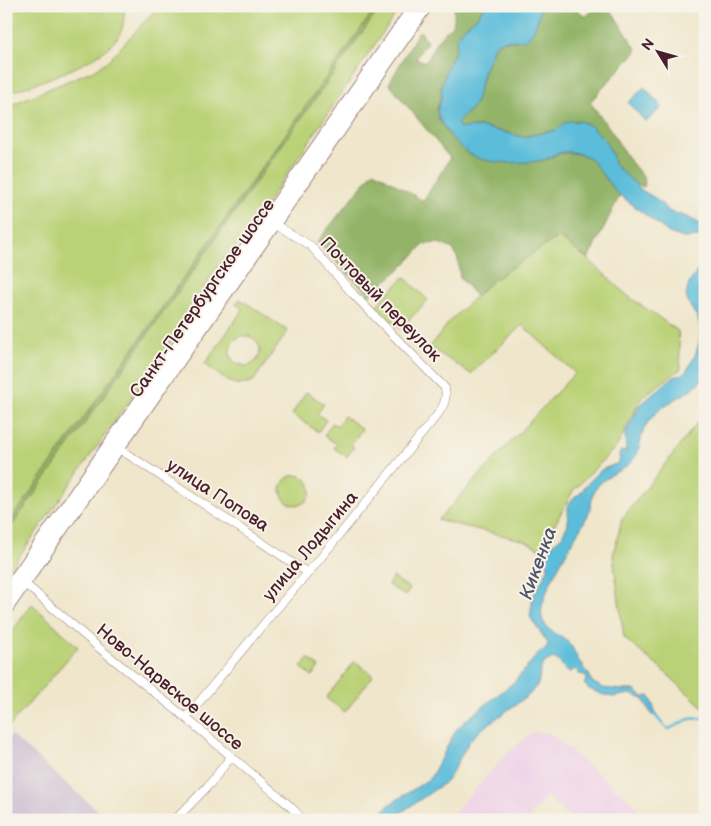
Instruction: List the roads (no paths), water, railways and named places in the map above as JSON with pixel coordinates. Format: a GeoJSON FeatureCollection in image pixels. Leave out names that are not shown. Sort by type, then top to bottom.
{"type":"FeatureCollection","features":[{"type":"Feature","properties":{"kind":"main road","name":"Санкт-Петербургское шоссе"},"geometry":{"type":"LineString","coordinates":[[271,222],[415,6]]}},
{"type":"Feature","properties":{"kind":"main road","name":"Санкт-Петербургское шоссе"},"geometry":{"type":"LineString","coordinates":[[6,609],[21,580],[271,222],[426,6]]}},
{"type":"Feature","properties":{"kind":"main road","name":"Санкт-Петербургское шоссе"},"geometry":{"type":"LineString","coordinates":[[6,593],[21,580]]}},
{"type":"Feature","properties":{"kind":"street","name":"Почтовый переулок"},"geometry":{"type":"LineString","coordinates":[[271,222],[311,246],[352,294],[445,388]]}},
{"type":"Feature","properties":{"kind":"street","name":"улица Лодыгина"},"geometry":{"type":"LineString","coordinates":[[186,718],[438,414],[445,404],[447,396],[445,388]]}},
{"type":"Feature","properties":{"kind":"street","name":"улица Попова"},"geometry":{"type":"LineString","coordinates":[[115,446],[308,573]]}},
{"type":"Feature","properties":{"kind":"street","name":"Ново-Нарвское шоссе"},"geometry":{"type":"LineString","coordinates":[[21,580],[98,648],[186,718],[290,806],[303,820]]}},
{"type":"Feature","properties":{"kind":"street"},"geometry":{"type":"LineString","coordinates":[[175,820],[209,785],[231,757]]}},
{"type":"Feature","properties":{"kind":"water"},"geometry":{"type":"Polygon","coordinates":[[[485,6],[540,6],[540,9],[536,25],[526,39],[501,41],[495,45],[484,70],[475,103],[457,123],[460,128],[483,127],[523,137],[557,130],[564,123],[570,121],[580,121],[591,126],[604,139],[612,154],[614,164],[643,191],[655,198],[670,212],[687,217],[705,226],[705,237],[684,238],[669,233],[616,192],[590,158],[583,155],[564,152],[539,161],[518,163],[494,162],[474,156],[454,140],[437,112],[442,95],[441,89],[447,67],[456,50],[456,40],[460,31],[477,17],[485,6]]]}},
{"type":"Feature","properties":{"kind":"water"},"geometry":{"type":"Polygon","coordinates":[[[644,87],[662,107],[646,122],[628,103],[644,87]]]}},
{"type":"Feature","properties":{"kind":"water"},"geometry":{"type":"Polygon","coordinates":[[[705,259],[705,376],[693,388],[654,415],[644,429],[636,456],[628,465],[606,478],[597,487],[588,515],[551,582],[542,608],[542,618],[546,627],[569,643],[592,682],[603,688],[634,690],[643,697],[649,696],[657,716],[652,715],[643,699],[630,694],[613,697],[589,689],[584,684],[587,679],[585,675],[579,674],[576,669],[569,672],[553,658],[545,662],[541,668],[538,684],[529,695],[483,728],[470,740],[447,781],[402,812],[387,820],[375,820],[389,805],[431,777],[456,730],[514,682],[538,654],[547,647],[548,643],[530,617],[533,596],[548,569],[547,556],[550,546],[562,536],[568,524],[568,507],[572,499],[582,492],[585,486],[601,470],[618,463],[621,451],[626,452],[625,434],[639,406],[672,378],[685,373],[691,363],[699,345],[700,326],[686,295],[690,282],[705,259]]]}},
{"type":"Feature","properties":{"kind":"waterway","name":"Кикенка"},"geometry":{"type":"LineString","coordinates":[[655,715],[669,729],[689,719],[705,718]]}}]}
